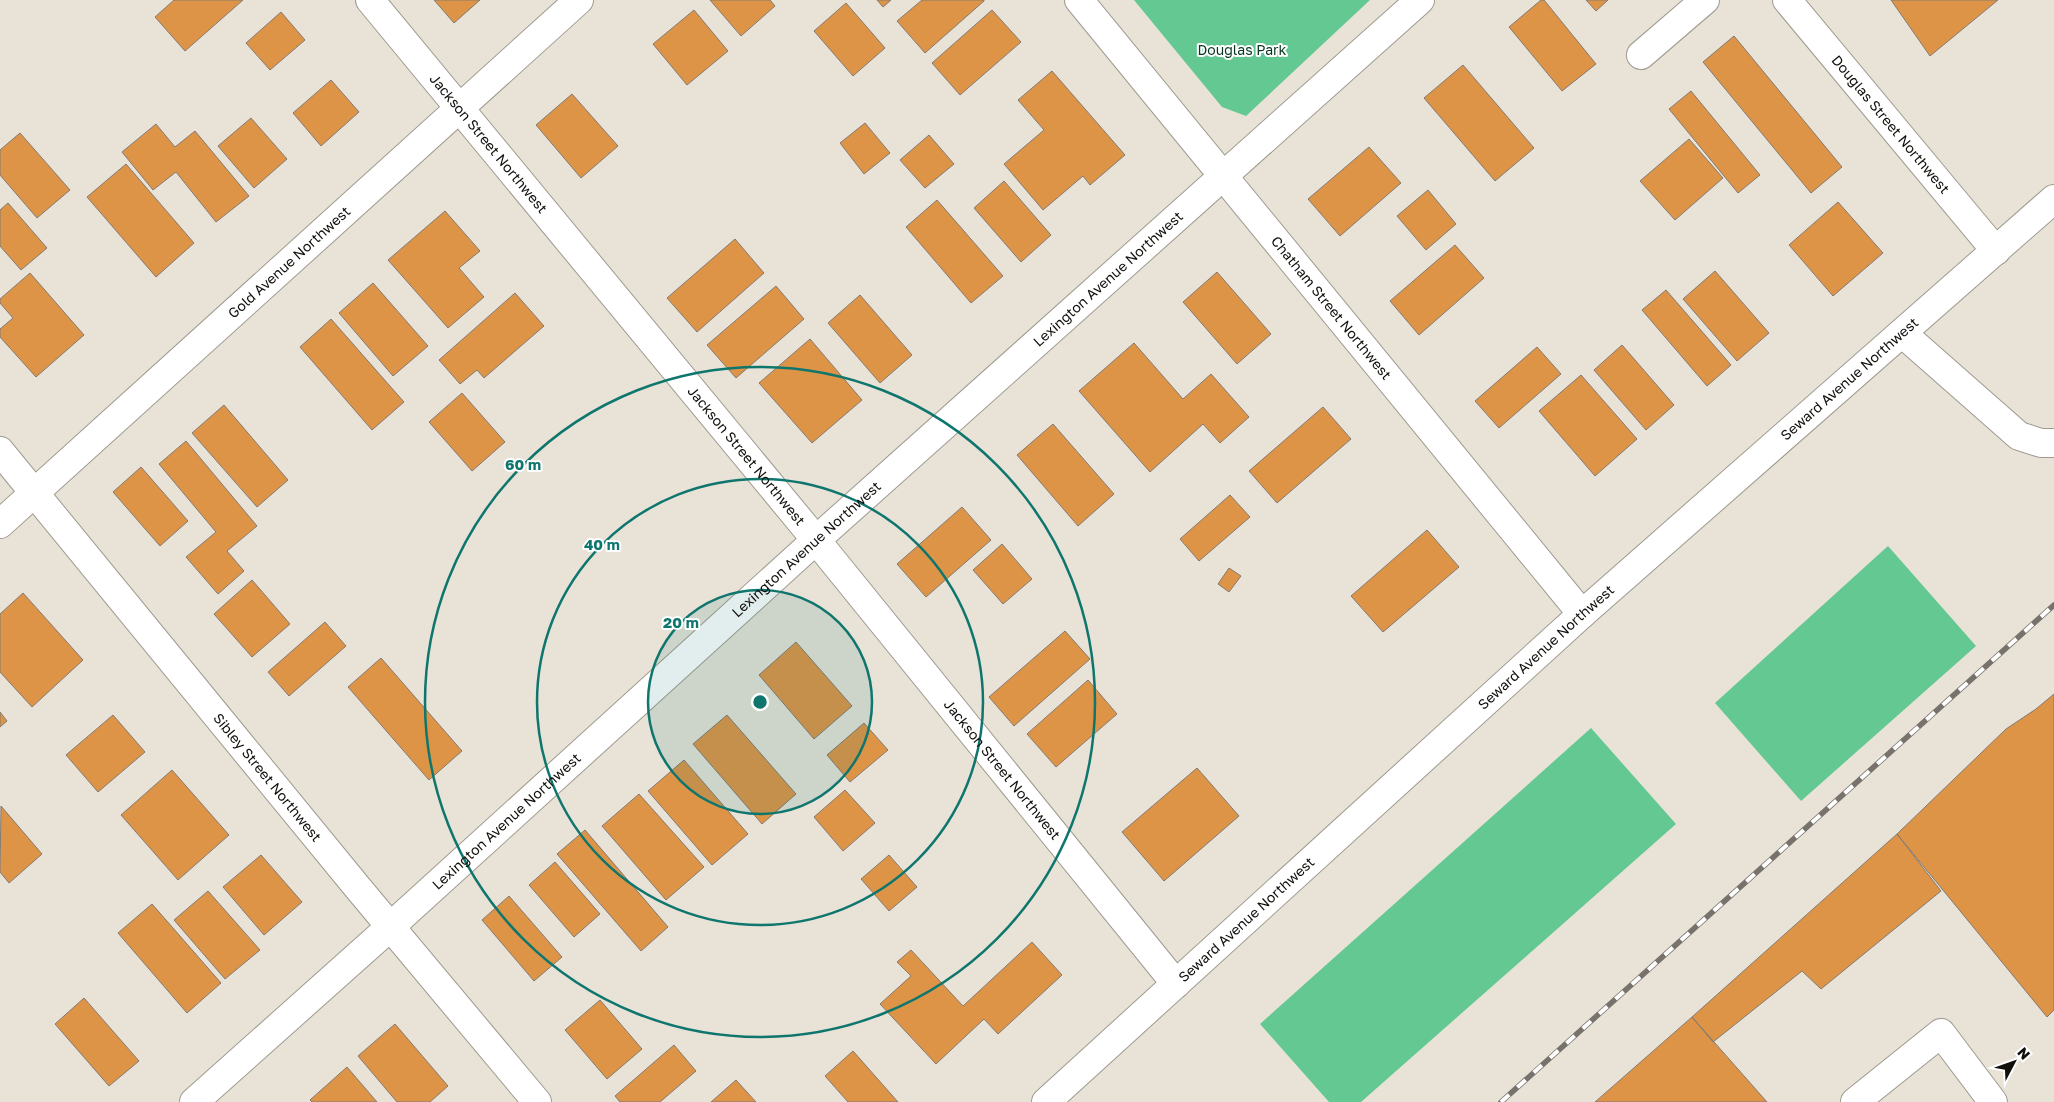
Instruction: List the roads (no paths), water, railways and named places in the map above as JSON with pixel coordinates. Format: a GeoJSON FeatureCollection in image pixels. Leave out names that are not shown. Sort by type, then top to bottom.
{"type":"FeatureCollection","features":[{"type":"Feature","properties":{"kind":"street","name":"Jackson Street Northwest"},"geometry":{"type":"LineString","coordinates":[[370,0],[816,540],[1176,984]]}},
{"type":"Feature","properties":{"kind":"street","name":"Gold Avenue Northwest"},"geometry":{"type":"LineString","coordinates":[[0,524],[579,0]]}},
{"type":"Feature","properties":{"kind":"street","name":"Chatham Street Northwest"},"geometry":{"type":"LineString","coordinates":[[1079,0],[1582,614]]}},
{"type":"Feature","properties":{"kind":"street","name":"Lexington Avenue Northwest"},"geometry":{"type":"LineString","coordinates":[[194,1102],[390,927],[816,540],[1420,0]]}},
{"type":"Feature","properties":{"kind":"street"},"geometry":{"type":"LineString","coordinates":[[1641,55],[1705,0]]}},
{"type":"Feature","properties":{"kind":"street","name":"Douglas Street Northwest"},"geometry":{"type":"LineString","coordinates":[[1787,0],[1996,251]]}},
{"type":"Feature","properties":{"kind":"street","name":"Seward Avenue Northwest"},"geometry":{"type":"LineString","coordinates":[[1046,1102],[1582,614],[2054,198]]}},
{"type":"Feature","properties":{"kind":"street"},"geometry":{"type":"LineString","coordinates":[[1902,333],[2019,436],[2041,443],[2054,443]]}},
{"type":"Feature","properties":{"kind":"street","name":"Sibley Street Northwest"},"geometry":{"type":"LineString","coordinates":[[0,451],[390,927],[537,1102]]}},
{"type":"Feature","properties":{"kind":"street"},"geometry":{"type":"LineString","coordinates":[[1855,1102],[1941,1033],[1994,1102]]}},
{"type":"Feature","properties":{"kind":"railway"},"geometry":{"type":"LineString","coordinates":[[1501,1102],[2054,605]]}},
{"type":"Feature","properties":{"kind":"park label","name":"Douglas Park"},"geometry":{"type":"Point","coordinates":[1242,50]}}]}
